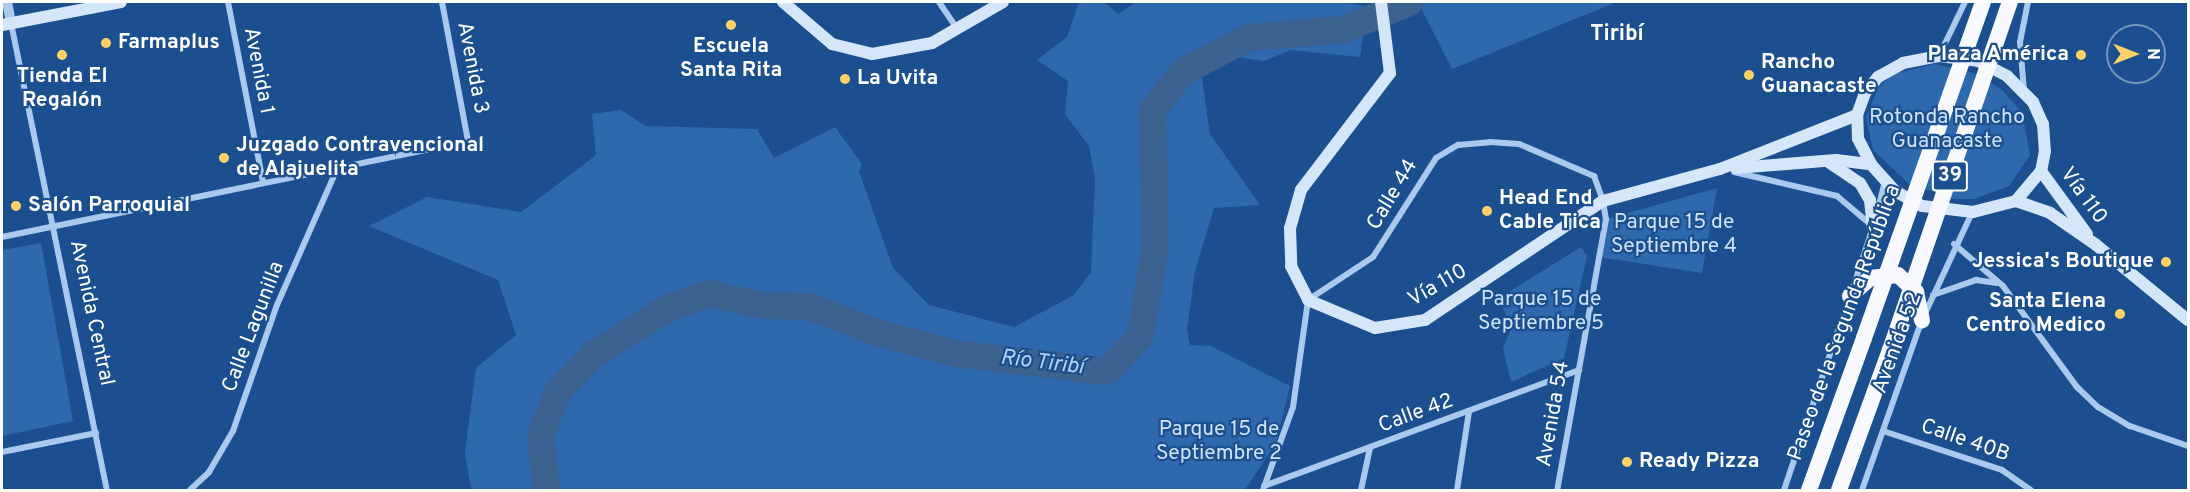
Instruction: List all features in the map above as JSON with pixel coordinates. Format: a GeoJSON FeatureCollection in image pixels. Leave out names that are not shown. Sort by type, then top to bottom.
{"type":"FeatureCollection","features":[{"type":"Feature","properties":{"kind":"highway","name":"Paseo de la Segunda República"},"geometry":{"type":"LineString","coordinates":[[1809,490],[1983,2]]}},
{"type":"Feature","properties":{"kind":"highway","name":"39"},"geometry":{"type":"LineString","coordinates":[[1839,490],[1890,350],[2010,2]]}},
{"type":"Feature","properties":{"kind":"highway"},"geometry":{"type":"LineString","coordinates":[[1850,296],[1870,278],[1898,275],[1916,292],[1922,320]]}},
{"type":"Feature","properties":{"kind":"main road"},"geometry":{"type":"LineString","coordinates":[[6,24],[122,2]]}},
{"type":"Feature","properties":{"kind":"main road"},"geometry":{"type":"LineString","coordinates":[[783,2],[819,36],[858,53],[904,51],[959,31],[1003,2]]}},
{"type":"Feature","properties":{"kind":"main road"},"geometry":{"type":"LineString","coordinates":[[1308,300],[1291,266],[1290,228],[1301,190],[1383,86],[1391,54],[1381,2]]}},
{"type":"Feature","properties":{"kind":"main road"},"geometry":{"type":"LineString","coordinates":[[1939,56],[1978,61],[2024,92],[2043,124],[2041,171],[2016,201],[1972,212],[1922,206],[1885,182],[1871,164],[1858,138],[1857,115],[1878,77],[1903,63],[1939,56]]}},
{"type":"Feature","properties":{"kind":"main road","name":"Vía 110"},"geometry":{"type":"LineString","coordinates":[[1308,300],[1375,328],[1425,320],[1604,201],[1720,169],[1857,115]]}},
{"type":"Feature","properties":{"kind":"main road"},"geometry":{"type":"LineString","coordinates":[[1810,161],[1846,171],[1860,183],[1870,200],[1873,228]]}},
{"type":"Feature","properties":{"kind":"main road","name":"Vía 110"},"geometry":{"type":"LineString","coordinates":[[1720,169],[1810,161],[1871,164]]}},
{"type":"Feature","properties":{"kind":"main road","name":"Vía 110"},"geometry":{"type":"LineString","coordinates":[[2041,171],[2095,244]]}},
{"type":"Feature","properties":{"kind":"main road","name":"Vía 110"},"geometry":{"type":"LineString","coordinates":[[2016,201],[2050,213],[2095,244],[2188,320]]}},
{"type":"Feature","properties":{"kind":"street","name":"Avenida Central"},"geometry":{"type":"LineString","coordinates":[[7,2],[6,24],[53,228],[107,490]]}},
{"type":"Feature","properties":{"kind":"street","name":"Avenida 1"},"geometry":{"type":"LineString","coordinates":[[228,2],[263,182]]}},
{"type":"Feature","properties":{"kind":"street","name":"Avenida 3"},"geometry":{"type":"LineString","coordinates":[[338,167],[468,141],[442,2]]}},
{"type":"Feature","properties":{"kind":"street"},"geometry":{"type":"LineString","coordinates":[[939,2],[959,31]]}},
{"type":"Feature","properties":{"kind":"street"},"geometry":{"type":"LineString","coordinates":[[1939,56],[1965,2]]}},
{"type":"Feature","properties":{"kind":"street"},"geometry":{"type":"LineString","coordinates":[[2024,92],[2020,50],[2028,2]]}},
{"type":"Feature","properties":{"kind":"street","name":"Calle 44"},"geometry":{"type":"LineString","coordinates":[[1308,300],[1373,257],[1436,158],[1458,145],[1519,144],[1556,158],[1594,176],[1604,201]]}},
{"type":"Feature","properties":{"kind":"street"},"geometry":{"type":"LineString","coordinates":[[2,237],[338,167]]}},
{"type":"Feature","properties":{"kind":"street","name":"Calle Lagunilla"},"geometry":{"type":"LineString","coordinates":[[190,490],[209,472],[233,431],[273,316],[338,167]]}},
{"type":"Feature","properties":{"kind":"street"},"geometry":{"type":"LineString","coordinates":[[1720,169],[1837,196],[1865,215],[1873,228]]}},
{"type":"Feature","properties":{"kind":"street"},"geometry":{"type":"LineString","coordinates":[[1784,490],[1873,228],[1885,182]]}},
{"type":"Feature","properties":{"kind":"street","name":"Avenida 54"},"geometry":{"type":"LineString","coordinates":[[1557,490],[1606,219],[1604,201]]}},
{"type":"Feature","properties":{"kind":"street","name":"Avenida 52"},"geometry":{"type":"LineString","coordinates":[[1862,490],[1922,320],[1953,243],[1972,212]]}},
{"type":"Feature","properties":{"kind":"street"},"geometry":{"type":"LineString","coordinates":[[1953,243],[2003,286],[2077,387],[2098,407],[2130,426],[2188,446]]}},
{"type":"Feature","properties":{"kind":"street"},"geometry":{"type":"LineString","coordinates":[[1934,295],[1976,280],[2003,286]]}},
{"type":"Feature","properties":{"kind":"street"},"geometry":{"type":"LineString","coordinates":[[1264,488],[1293,407],[1308,300]]}},
{"type":"Feature","properties":{"kind":"street","name":"Calle 42"},"geometry":{"type":"LineString","coordinates":[[1264,488],[1578,370]]}},
{"type":"Feature","properties":{"kind":"street"},"geometry":{"type":"LineString","coordinates":[[1457,490],[1469,412]]}},
{"type":"Feature","properties":{"kind":"street","name":"Calle 40B"},"geometry":{"type":"LineString","coordinates":[[1883,431],[2002,470],[2031,490]]}},
{"type":"Feature","properties":{"kind":"street"},"geometry":{"type":"LineString","coordinates":[[2,452],[96,433]]}},
{"type":"Feature","properties":{"kind":"street"},"geometry":{"type":"LineString","coordinates":[[1361,490],[1370,448]]}},
{"type":"Feature","properties":{"kind":"green space","name":"Parque 15 de Septiembre 2"},"geometry":{"type":"Polygon","coordinates":[[[1079,2],[1104,2],[1118,14],[1136,2],[1344,2],[1367,7],[1360,57],[1291,50],[1264,61],[1229,56],[1201,72],[1210,134],[1260,205],[1214,208],[1195,271],[1187,330],[1190,345],[1211,346],[1290,386],[1276,443],[1245,490],[471,490],[465,452],[476,368],[516,335],[498,280],[369,226],[427,197],[521,212],[596,155],[592,114],[621,110],[646,126],[757,129],[774,158],[835,127],[862,164],[859,171],[893,268],[929,305],[1014,327],[1074,295],[1091,272],[1095,178],[1089,146],[1065,114],[1068,81],[1037,60],[1067,37],[1079,2]]]}},
{"type":"Feature","properties":{"kind":"green space"},"geometry":{"type":"Polygon","coordinates":[[[1418,2],[1617,2],[1452,69],[1418,2]]]}},
{"type":"Feature","properties":{"kind":"green space","name":"Rotonda Rancho Guanacaste"},"geometry":{"type":"Polygon","coordinates":[[[1934,64],[1974,73],[2001,89],[2022,112],[2030,155],[2009,186],[1974,199],[1954,199],[1908,183],[1873,150],[1866,117],[1878,88],[1893,74],[1934,64]]]}},
{"type":"Feature","properties":{"kind":"green space","name":"Parque 15 de Septiembre 4"},"geometry":{"type":"Polygon","coordinates":[[[1717,188],[1702,273],[1599,257],[1606,219],[1717,188]]]}},
{"type":"Feature","properties":{"kind":"green space"},"geometry":{"type":"Polygon","coordinates":[[[41,243],[73,421],[2,436],[2,250],[41,243]]]}},
{"type":"Feature","properties":{"kind":"green space","name":"Parque 15 de Septiembre 5"},"geometry":{"type":"Polygon","coordinates":[[[1581,247],[1587,256],[1564,358],[1511,382],[1503,348],[1511,328],[1499,298],[1581,247]]]}},
{"type":"Feature","properties":{"kind":"waterway","name":"Río Tiribí"},"geometry":{"type":"LineString","coordinates":[[546,490],[540,435],[558,390],[593,354],[667,308],[708,293],[763,305],[809,306],[876,332],[955,353],[1107,371],[1140,335],[1155,246],[1152,110],[1183,71],[1248,37],[1343,29],[1409,2]]}},
{"type":"Feature","properties":{"kind":"place","name":"Escuela Santa Rita"},"geometry":{"type":"Point","coordinates":[731,25]}},
{"type":"Feature","properties":{"kind":"place","name":"Farmaplus"},"geometry":{"type":"Point","coordinates":[106,43]}},
{"type":"Feature","properties":{"kind":"place","name":"Tienda El Regalón"},"geometry":{"type":"Point","coordinates":[62,55]}},
{"type":"Feature","properties":{"kind":"place","name":"Plaza América"},"geometry":{"type":"Point","coordinates":[2081,55]}},
{"type":"Feature","properties":{"kind":"place","name":"Rancho Guanacaste"},"geometry":{"type":"Point","coordinates":[1749,75]}},
{"type":"Feature","properties":{"kind":"place","name":"La Uvita"},"geometry":{"type":"Point","coordinates":[845,79]}},
{"type":"Feature","properties":{"kind":"place","name":"Juzgado Contravencional de Alajuelita"},"geometry":{"type":"Point","coordinates":[224,158]}},
{"type":"Feature","properties":{"kind":"place","name":"Salón Parroquial"},"geometry":{"type":"Point","coordinates":[16,206]}},
{"type":"Feature","properties":{"kind":"place","name":"Head End Cable Tica"},"geometry":{"type":"Point","coordinates":[1487,211]}},
{"type":"Feature","properties":{"kind":"place","name":"Jessica's Boutique"},"geometry":{"type":"Point","coordinates":[2166,262]}},
{"type":"Feature","properties":{"kind":"place","name":"Santa Elena Centro Medico"},"geometry":{"type":"Point","coordinates":[2120,314]}},
{"type":"Feature","properties":{"kind":"place","name":"Ready Pizza"},"geometry":{"type":"Point","coordinates":[1627,462]}},
{"type":"Feature","properties":{"kind":"district","name":"Tiribí"},"geometry":{"type":"Point","coordinates":[1617,35]}}]}
